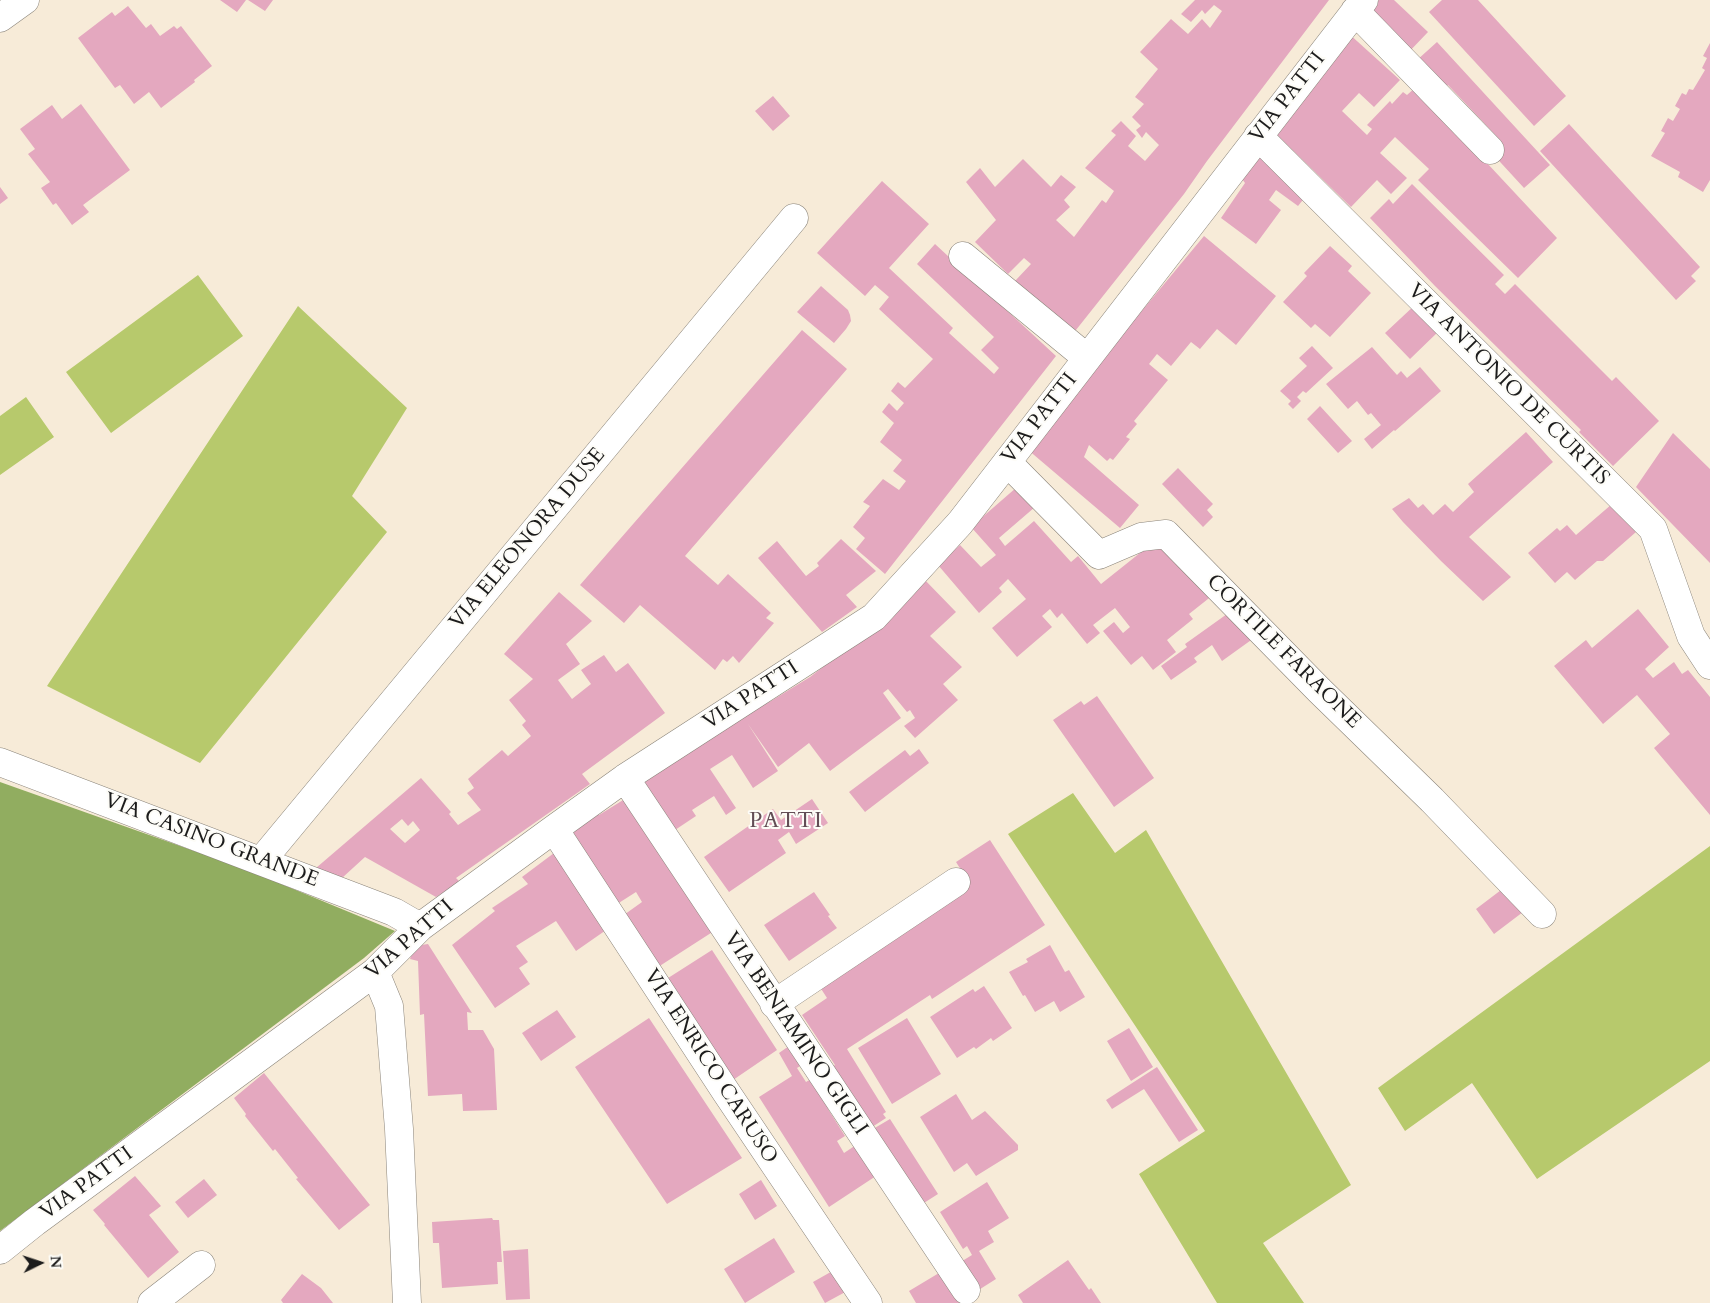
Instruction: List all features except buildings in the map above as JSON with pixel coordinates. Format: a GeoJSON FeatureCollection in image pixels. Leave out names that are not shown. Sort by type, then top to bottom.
{"type":"FeatureCollection","features":[{"type":"Feature","properties":{"kind":"street"},"geometry":{"type":"LineString","coordinates":[[0,18],[25,0]]}},
{"type":"Feature","properties":{"kind":"street"},"geometry":{"type":"LineString","coordinates":[[1359,6],[1490,150]]}},
{"type":"Feature","properties":{"kind":"street","name":"VIA PATTI"},"geometry":{"type":"LineString","coordinates":[[0,1250],[35,1222],[375,972],[420,927],[554,829],[625,778],[874,617],[960,522],[1359,6]]}},
{"type":"Feature","properties":{"kind":"street","name":"VIA ANTONIO DE CURTIS"},"geometry":{"type":"LineString","coordinates":[[1258,136],[1652,529],[1691,636],[1710,665]]}},
{"type":"Feature","properties":{"kind":"street","name":"VIA ELEONORA DUSE"},"geometry":{"type":"LineString","coordinates":[[262,860],[794,218]]}},
{"type":"Feature","properties":{"kind":"street"},"geometry":{"type":"LineString","coordinates":[[963,256],[1087,358]]}},
{"type":"Feature","properties":{"kind":"street","name":"CORTILE FARAONE"},"geometry":{"type":"LineString","coordinates":[[1007,462],[1099,555],[1141,537],[1166,534],[1319,690],[1432,800],[1542,914]]}},
{"type":"Feature","properties":{"kind":"street","name":"VIA CASINO GRANDE"},"geometry":{"type":"LineString","coordinates":[[0,762],[262,860],[394,912],[420,927]]}},
{"type":"Feature","properties":{"kind":"street","name":"VIA BENIAMINO GIGLI"},"geometry":{"type":"LineString","coordinates":[[625,778],[966,1290]]}},
{"type":"Feature","properties":{"kind":"street","name":"VIA ENRICO CARUSO"},"geometry":{"type":"LineString","coordinates":[[554,829],[726,1092],[868,1303]]}},
{"type":"Feature","properties":{"kind":"street"},"geometry":{"type":"LineString","coordinates":[[774,1004],[956,882]]}},
{"type":"Feature","properties":{"kind":"street"},"geometry":{"type":"LineString","coordinates":[[375,972],[389,1006],[399,1129],[407,1303]]}},
{"type":"Feature","properties":{"kind":"street"},"geometry":{"type":"LineString","coordinates":[[152,1303],[201,1266]]}},
{"type":"Feature","properties":{"kind":"green space"},"geometry":{"type":"Polygon","coordinates":[[[198,275],[243,336],[111,433],[66,372],[198,275]]]}},
{"type":"Feature","properties":{"kind":"green space"},"geometry":{"type":"Polygon","coordinates":[[[298,306],[407,408],[352,496],[387,532],[200,763],[47,686],[298,306]]]}},
{"type":"Feature","properties":{"kind":"green space"},"geometry":{"type":"Polygon","coordinates":[[[26,397],[54,437],[0,475],[0,416],[26,397]]]}},
{"type":"Feature","properties":{"kind":"green space"},"geometry":{"type":"Polygon","coordinates":[[[0,782],[245,869],[395,931],[364,958],[0,1231],[0,782]]]}},
{"type":"Feature","properties":{"kind":"green space"},"geometry":{"type":"Polygon","coordinates":[[[1073,793],[1115,853],[1146,830],[1351,1185],[1263,1243],[1304,1303],[1217,1303],[1139,1174],[1205,1131],[1008,834],[1073,793]]]}},
{"type":"Feature","properties":{"kind":"green space"},"geometry":{"type":"Polygon","coordinates":[[[1710,846],[1710,1061],[1537,1179],[1472,1083],[1405,1131],[1378,1088],[1710,846]]]}},
{"type":"Feature","properties":{"kind":"district","name":"PATTI"},"geometry":{"type":"Point","coordinates":[786,822]}}]}
